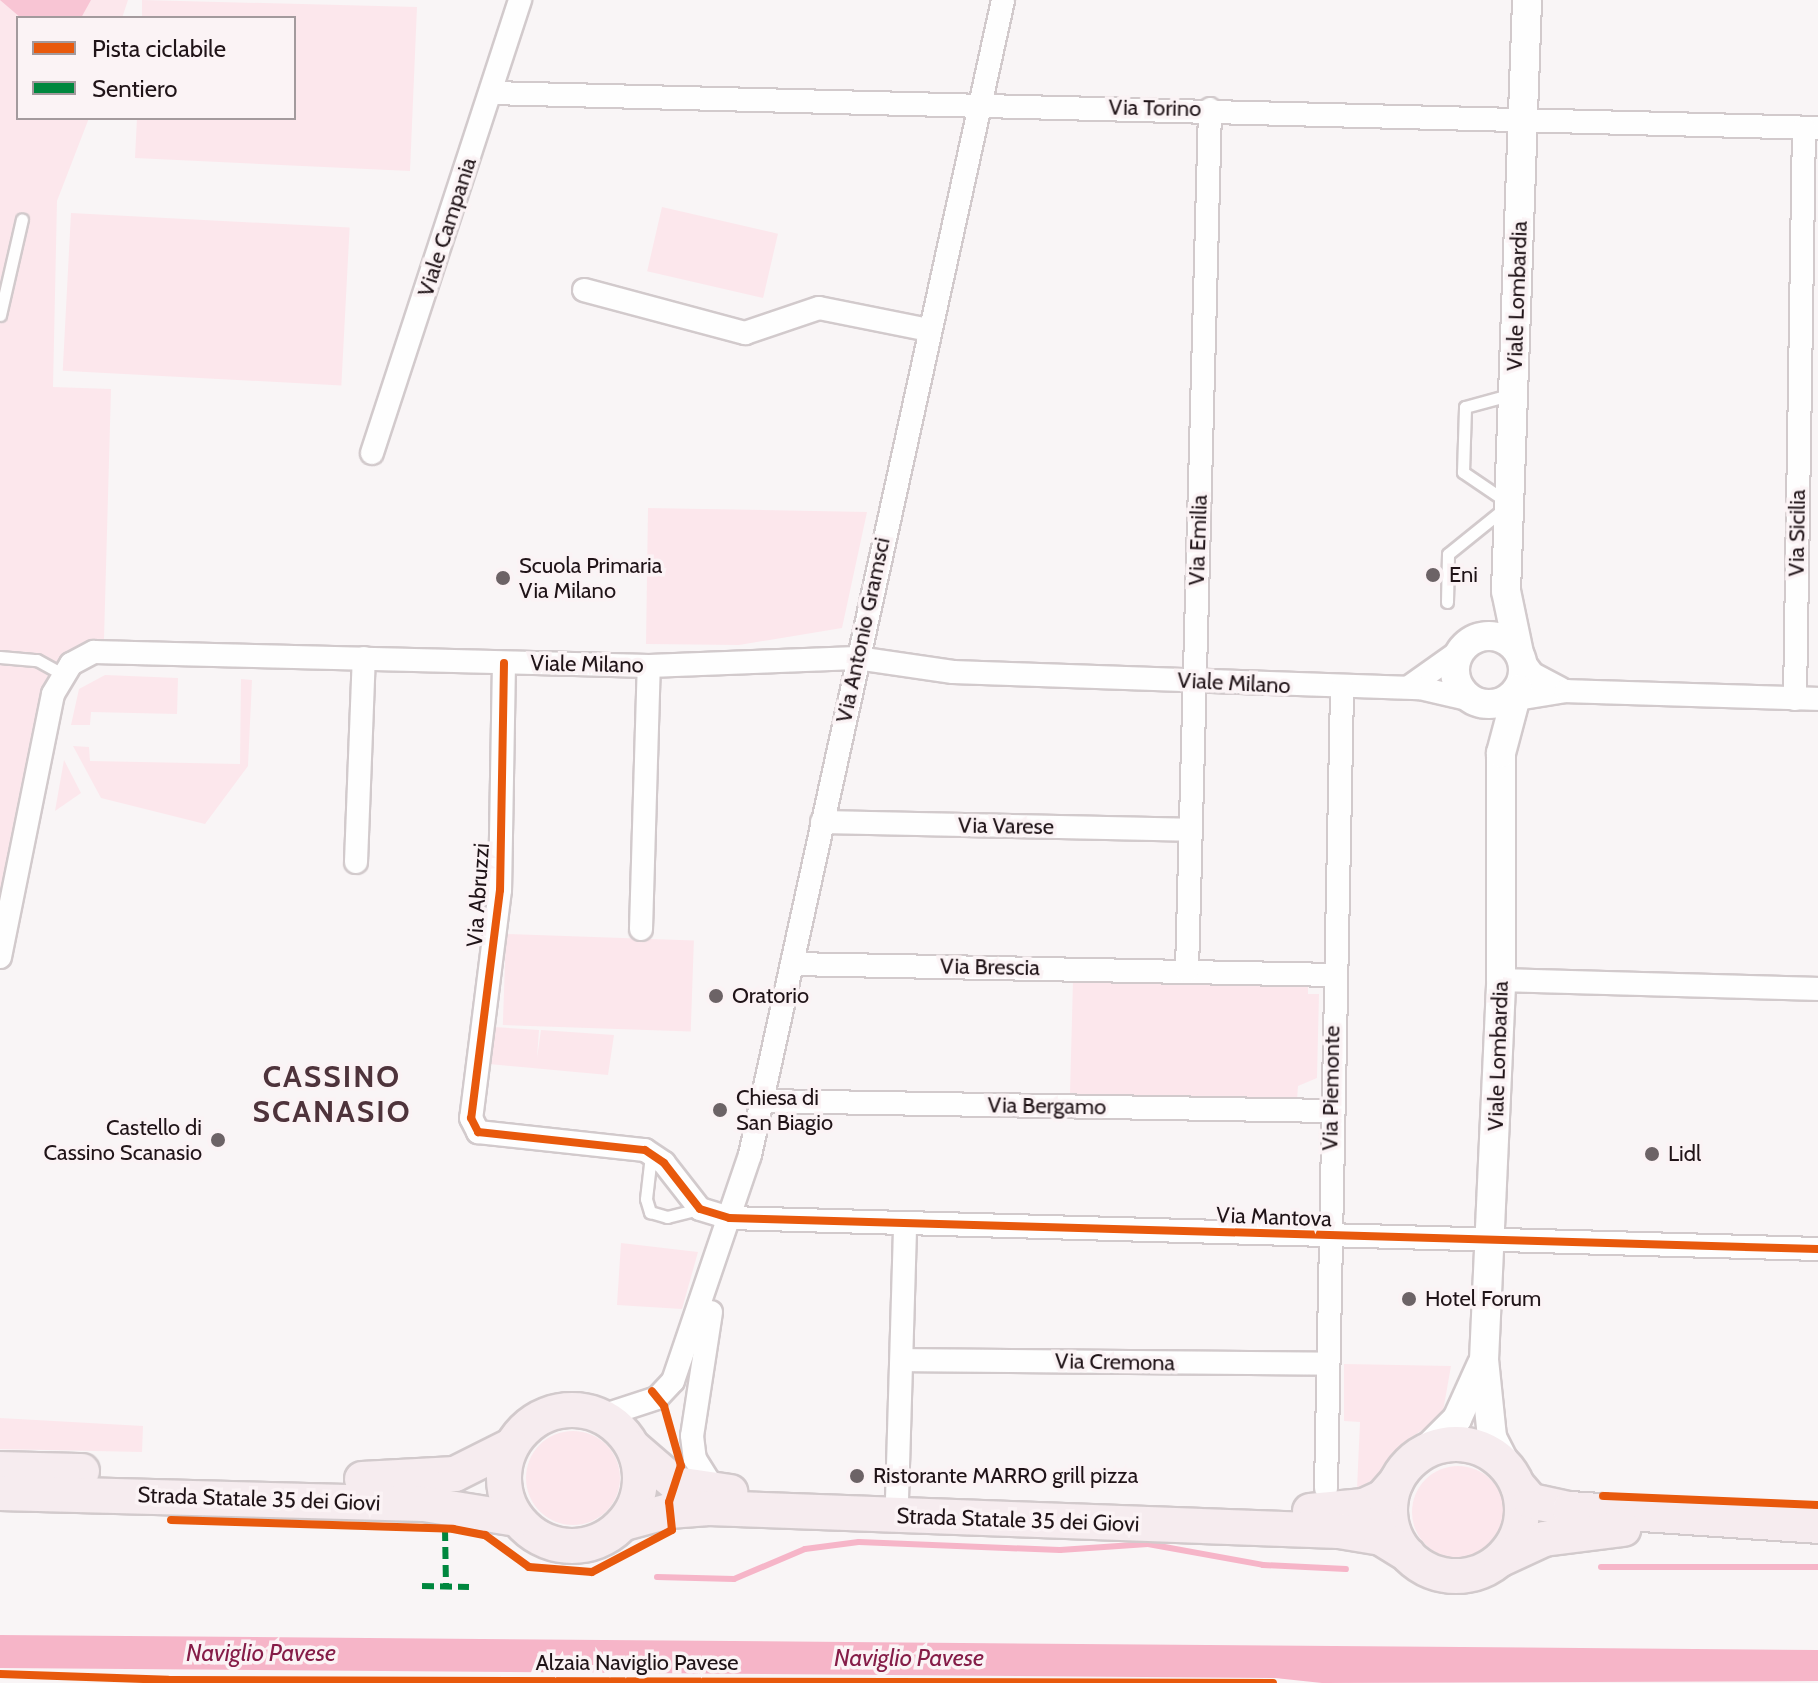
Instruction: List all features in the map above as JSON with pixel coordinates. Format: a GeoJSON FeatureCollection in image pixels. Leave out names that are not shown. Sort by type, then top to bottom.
{"type":"FeatureCollection","features":[{"type":"Feature","properties":{"kind":"main road"},"geometry":{"type":"LineString","coordinates":[[561,1410],[602,1416],[634,1448],[640,1487],[624,1523],[605,1538],[569,1545],[535,1535],[517,1519],[504,1483],[511,1446],[532,1423],[561,1410]]}},
{"type":"Feature","properties":{"kind":"main road"},"geometry":{"type":"LineString","coordinates":[[1731,1523],[1556,1536],[1494,1564],[1453,1576],[1428,1570],[1408,1555],[1391,1519],[1396,1482],[1425,1451],[1466,1444],[1489,1452],[1512,1477],[1526,1499],[1561,1508],[1731,1523],[1818,1526]]}},
{"type":"Feature","properties":{"kind":"main road","name":"Strada Statale 35 dei Giovi"},"geometry":{"type":"LineString","coordinates":[[0,1466],[79,1471],[428,1479],[455,1474],[511,1446]]}},
{"type":"Feature","properties":{"kind":"main road","name":"Strada Statale 35 dei Giovi"},"geometry":{"type":"LineString","coordinates":[[634,1448],[676,1484],[737,1493],[1340,1511],[1377,1501],[1396,1482]]}},
{"type":"Feature","properties":{"kind":"main road"},"geometry":{"type":"LineString","coordinates":[[1494,1564],[1512,1546],[1521,1526],[1512,1477]]}},
{"type":"Feature","properties":{"kind":"main road","name":"Strada Statale 35 dei Giovi"},"geometry":{"type":"LineString","coordinates":[[0,1493],[424,1504],[517,1519]]}},
{"type":"Feature","properties":{"kind":"main road","name":"Strada Statale 35 dei Giovi"},"geometry":{"type":"LineString","coordinates":[[624,1523],[669,1511],[709,1508],[1339,1531],[1381,1538],[1408,1555]]}},
{"type":"Feature","properties":{"kind":"street","name":"Viale Campania"},"geometry":{"type":"LineString","coordinates":[[372,453],[520,0]]}},
{"type":"Feature","properties":{"kind":"street","name":"Via Antonio Gramsci"},"geometry":{"type":"LineString","coordinates":[[602,1416],[657,1398],[673,1381],[717,1259],[763,1101],[857,658],[1003,0]]}},
{"type":"Feature","properties":{"kind":"street","name":"Viale Lombardia"},"geometry":{"type":"LineString","coordinates":[[1519,654],[1506,591],[1527,0]]}},
{"type":"Feature","properties":{"kind":"street","name":"Via Torino"},"geometry":{"type":"LineString","coordinates":[[491,93],[1210,109],[1811,128]]}},
{"type":"Feature","properties":{"kind":"street","name":"Via Emilia"},"geometry":{"type":"LineString","coordinates":[[1187,971],[1210,109]]}},
{"type":"Feature","properties":{"kind":"street","name":"Via Sicilia"},"geometry":{"type":"LineString","coordinates":[[1795,699],[1811,128]]}},
{"type":"Feature","properties":{"kind":"street"},"geometry":{"type":"LineString","coordinates":[[584,290],[745,333],[819,308],[929,330]]}},
{"type":"Feature","properties":{"kind":"street","name":"Viale Lombardia"},"geometry":{"type":"LineString","coordinates":[[1464,647],[1494,616],[1506,591]]}},
{"type":"Feature","properties":{"kind":"street"},"geometry":{"type":"LineString","coordinates":[[1409,687],[1464,647],[1495,637],[1519,654],[1533,674],[1566,691]]}},
{"type":"Feature","properties":{"kind":"street"},"geometry":{"type":"LineString","coordinates":[[1464,647],[1455,675],[1471,700],[1566,691],[1818,699]]}},
{"type":"Feature","properties":{"kind":"street","name":"Viale Milano"},"geometry":{"type":"LineString","coordinates":[[62,674],[81,656],[107,651],[649,666],[857,658],[953,672],[1342,688],[1409,687],[1471,700]]}},
{"type":"Feature","properties":{"kind":"street"},"geometry":{"type":"LineString","coordinates":[[1511,696],[1523,671],[1519,654]]}},
{"type":"Feature","properties":{"kind":"street"},"geometry":{"type":"LineString","coordinates":[[356,862],[364,658]]}},
{"type":"Feature","properties":{"kind":"street","name":"Via Abruzzi"},"geometry":{"type":"LineString","coordinates":[[504,663],[500,890],[473,1128],[486,1135],[651,1154]]}},
{"type":"Feature","properties":{"kind":"street"},"geometry":{"type":"LineString","coordinates":[[641,929],[649,666]]}},
{"type":"Feature","properties":{"kind":"street"},"geometry":{"type":"LineString","coordinates":[[0,957],[53,694],[62,674]]}},
{"type":"Feature","properties":{"kind":"street","name":"Via Piemonte"},"geometry":{"type":"LineString","coordinates":[[1326,1488],[1333,975],[1342,688]]}},
{"type":"Feature","properties":{"kind":"street","name":"Viale Lombardia"},"geometry":{"type":"LineString","coordinates":[[1511,696],[1501,753],[1501,980],[1484,1360],[1492,1437],[1512,1477]]}},
{"type":"Feature","properties":{"kind":"street","name":"Viale Lombardia"},"geometry":{"type":"LineString","coordinates":[[1471,700],[1493,727],[1501,753]]}},
{"type":"Feature","properties":{"kind":"street","name":"Via Varese"},"geometry":{"type":"LineString","coordinates":[[822,822],[1190,830]]}},
{"type":"Feature","properties":{"kind":"street","name":"Via Brescia"},"geometry":{"type":"LineString","coordinates":[[792,964],[1333,975]]}},
{"type":"Feature","properties":{"kind":"street"},"geometry":{"type":"LineString","coordinates":[[1501,980],[1818,989]]}},
{"type":"Feature","properties":{"kind":"street","name":"Via Bergamo"},"geometry":{"type":"LineString","coordinates":[[763,1101],[1331,1111]]}},
{"type":"Feature","properties":{"kind":"street"},"geometry":{"type":"LineString","coordinates":[[651,1154],[700,1209]]}},
{"type":"Feature","properties":{"kind":"street","name":"Via Mantova"},"geometry":{"type":"LineString","coordinates":[[700,1209],[729,1218],[905,1225],[1818,1249]]}},
{"type":"Feature","properties":{"kind":"street"},"geometry":{"type":"LineString","coordinates":[[897,1499],[905,1225]]}},
{"type":"Feature","properties":{"kind":"street","name":"Via Antonio Gramsci"},"geometry":{"type":"LineString","coordinates":[[717,1259],[692,1436],[695,1459],[709,1481],[737,1493]]}},
{"type":"Feature","properties":{"kind":"street","name":"Via Cremona"},"geometry":{"type":"LineString","coordinates":[[902,1360],[1327,1364]]}},
{"type":"Feature","properties":{"kind":"street","name":"Viale Lombardia"},"geometry":{"type":"LineString","coordinates":[[1425,1451],[1457,1419],[1484,1360]]}},
{"type":"Feature","properties":{"kind":"lane"},"geometry":{"type":"LineString","coordinates":[[0,315],[22,219]]}},
{"type":"Feature","properties":{"kind":"lane"},"geometry":{"type":"LineString","coordinates":[[1447,602],[1448,554],[1510,504],[1463,472],[1465,407],[1514,394]]}},
{"type":"Feature","properties":{"kind":"lane"},"geometry":{"type":"LineString","coordinates":[[0,657],[37,660],[62,674]]}},
{"type":"Feature","properties":{"kind":"lane"},"geometry":{"type":"LineString","coordinates":[[651,1154],[646,1199],[650,1212],[667,1217],[700,1209]]}},
{"type":"Feature","properties":{"kind":"shaded area"},"geometry":{"type":"Polygon","coordinates":[[[0,0],[128,0],[123,16],[16,16],[16,120],[88,120],[57,201],[53,387],[111,389],[104,639],[60,657],[46,679],[0,907],[0,0]]]}},
{"type":"Feature","properties":{"kind":"shaded area"},"geometry":{"type":"Polygon","coordinates":[[[0,0],[91,0],[82,16],[19,16],[0,0]]]}},
{"type":"Feature","properties":{"kind":"shaded area"},"geometry":{"type":"Polygon","coordinates":[[[142,0],[417,7],[410,171],[135,158],[137,120],[296,120],[296,16],[142,16],[142,0]]]}},
{"type":"Feature","properties":{"kind":"shaded area"},"geometry":{"type":"Polygon","coordinates":[[[662,207],[778,234],[763,298],[647,271],[662,207]]]}},
{"type":"Feature","properties":{"kind":"shaded area"},"geometry":{"type":"Polygon","coordinates":[[[71,213],[350,228],[341,385],[63,371],[71,213]]]}},
{"type":"Feature","properties":{"kind":"shaded area"},"geometry":{"type":"Polygon","coordinates":[[[648,508],[867,512],[842,628],[739,645],[646,644],[648,508]]]}},
{"type":"Feature","properties":{"kind":"shaded area"},"geometry":{"type":"Polygon","coordinates":[[[105,675],[178,678],[177,714],[91,712],[90,725],[71,725],[79,689],[105,675]]]}},
{"type":"Feature","properties":{"kind":"shaded area"},"geometry":{"type":"Polygon","coordinates":[[[241,679],[252,680],[248,766],[205,824],[101,798],[73,746],[89,747],[90,761],[240,764],[241,679]]]}},
{"type":"Feature","properties":{"kind":"shaded area"},"geometry":{"type":"Polygon","coordinates":[[[64,760],[81,793],[55,811],[64,760]]]}},
{"type":"Feature","properties":{"kind":"shaded area"},"geometry":{"type":"Polygon","coordinates":[[[506,934],[694,941],[691,1032],[503,1025],[506,934]]]}},
{"type":"Feature","properties":{"kind":"shaded area"},"geometry":{"type":"Polygon","coordinates":[[[1073,980],[1308,986],[1308,994],[1319,994],[1317,1078],[1298,1086],[1297,1100],[1070,1094],[1073,980]]]}},
{"type":"Feature","properties":{"kind":"shaded area"},"geometry":{"type":"Polygon","coordinates":[[[494,1027],[539,1030],[537,1058],[541,1030],[614,1035],[608,1075],[489,1064],[494,1027]]]}},
{"type":"Feature","properties":{"kind":"shaded area"},"geometry":{"type":"Polygon","coordinates":[[[621,1243],[698,1252],[682,1309],[617,1305],[621,1243]]]}},
{"type":"Feature","properties":{"kind":"shaded area"},"geometry":{"type":"Polygon","coordinates":[[[1344,1364],[1451,1366],[1442,1417],[1407,1440],[1374,1479],[1357,1489],[1360,1422],[1344,1421],[1344,1364]]]}},
{"type":"Feature","properties":{"kind":"shaded area"},"geometry":{"type":"Polygon","coordinates":[[[0,1418],[143,1426],[142,1452],[0,1449],[0,1418]]]}},
{"type":"Feature","properties":{"kind":"shaded area"},"geometry":{"type":"Polygon","coordinates":[[[573,1431],[591,1435],[606,1445],[616,1460],[620,1478],[616,1496],[606,1511],[591,1521],[573,1525],[555,1521],[540,1511],[530,1496],[526,1478],[530,1460],[540,1445],[555,1435],[573,1431]]]}},
{"type":"Feature","properties":{"kind":"shaded area"},"geometry":{"type":"Polygon","coordinates":[[[1458,1466],[1484,1474],[1496,1486],[1504,1512],[1496,1538],[1484,1550],[1458,1558],[1432,1550],[1420,1538],[1412,1512],[1420,1486],[1432,1474],[1458,1466]]]}},
{"type":"Feature","properties":{"kind":"water","name":"Naviglio Pavese"},"geometry":{"type":"Polygon","coordinates":[[[0,1635],[1818,1650],[1818,1681],[1322,1683],[1275,1678],[0,1668],[0,1635]]]}},
{"type":"Feature","properties":{"kind":"waterway"},"geometry":{"type":"LineString","coordinates":[[657,1577],[734,1579],[805,1549],[859,1542],[1060,1550],[1148,1544],[1263,1565],[1346,1569]]}},
{"type":"Feature","properties":{"kind":"waterway"},"geometry":{"type":"LineString","coordinates":[[1601,1567],[1818,1567]]}},
{"type":"Feature","properties":{"kind":"marked path"},"geometry":{"type":"LineString","coordinates":[[445,1529],[446,1586]]}},
{"type":"Feature","properties":{"kind":"marked path"},"geometry":{"type":"LineString","coordinates":[[422,1586],[469,1587]]}},
{"type":"Feature","properties":{"kind":"cycle path"},"geometry":{"type":"LineString","coordinates":[[504,663],[500,890],[471,1118],[478,1132],[645,1150],[664,1163],[700,1209],[729,1218],[1818,1249]]}},
{"type":"Feature","properties":{"kind":"cycle path"},"geometry":{"type":"LineString","coordinates":[[171,1520],[453,1529],[485,1535],[529,1567],[592,1572],[672,1530],[669,1502],[681,1466],[664,1406],[652,1391]]}},
{"type":"Feature","properties":{"kind":"cycle path"},"geometry":{"type":"LineString","coordinates":[[1603,1496],[1818,1505]]}},
{"type":"Feature","properties":{"kind":"cycle path","name":"Alzaia Naviglio Pavese"},"geometry":{"type":"LineString","coordinates":[[0,1674],[168,1680],[1273,1683]]}},
{"type":"Feature","properties":{"kind":"place","name":"Eni"},"geometry":{"type":"Point","coordinates":[1433,575]}},
{"type":"Feature","properties":{"kind":"place","name":"Scuola Primaria Via Milano"},"geometry":{"type":"Point","coordinates":[503,578]}},
{"type":"Feature","properties":{"kind":"place","name":"Oratorio"},"geometry":{"type":"Point","coordinates":[716,996]}},
{"type":"Feature","properties":{"kind":"place","name":"Chiesa di San Biagio"},"geometry":{"type":"Point","coordinates":[720,1110]}},
{"type":"Feature","properties":{"kind":"place","name":"Castello di Cassino Scanasio"},"geometry":{"type":"Point","coordinates":[218,1140]}},
{"type":"Feature","properties":{"kind":"place","name":"Lidl"},"geometry":{"type":"Point","coordinates":[1652,1154]}},
{"type":"Feature","properties":{"kind":"place","name":"Hotel Forum"},"geometry":{"type":"Point","coordinates":[1409,1299]}},
{"type":"Feature","properties":{"kind":"place","name":"Ristorante MARRO grill pizza"},"geometry":{"type":"Point","coordinates":[857,1476]}},
{"type":"Feature","properties":{"kind":"district","name":"CASSINO SCANASIO"},"geometry":{"type":"Point","coordinates":[332,1094]}}]}
